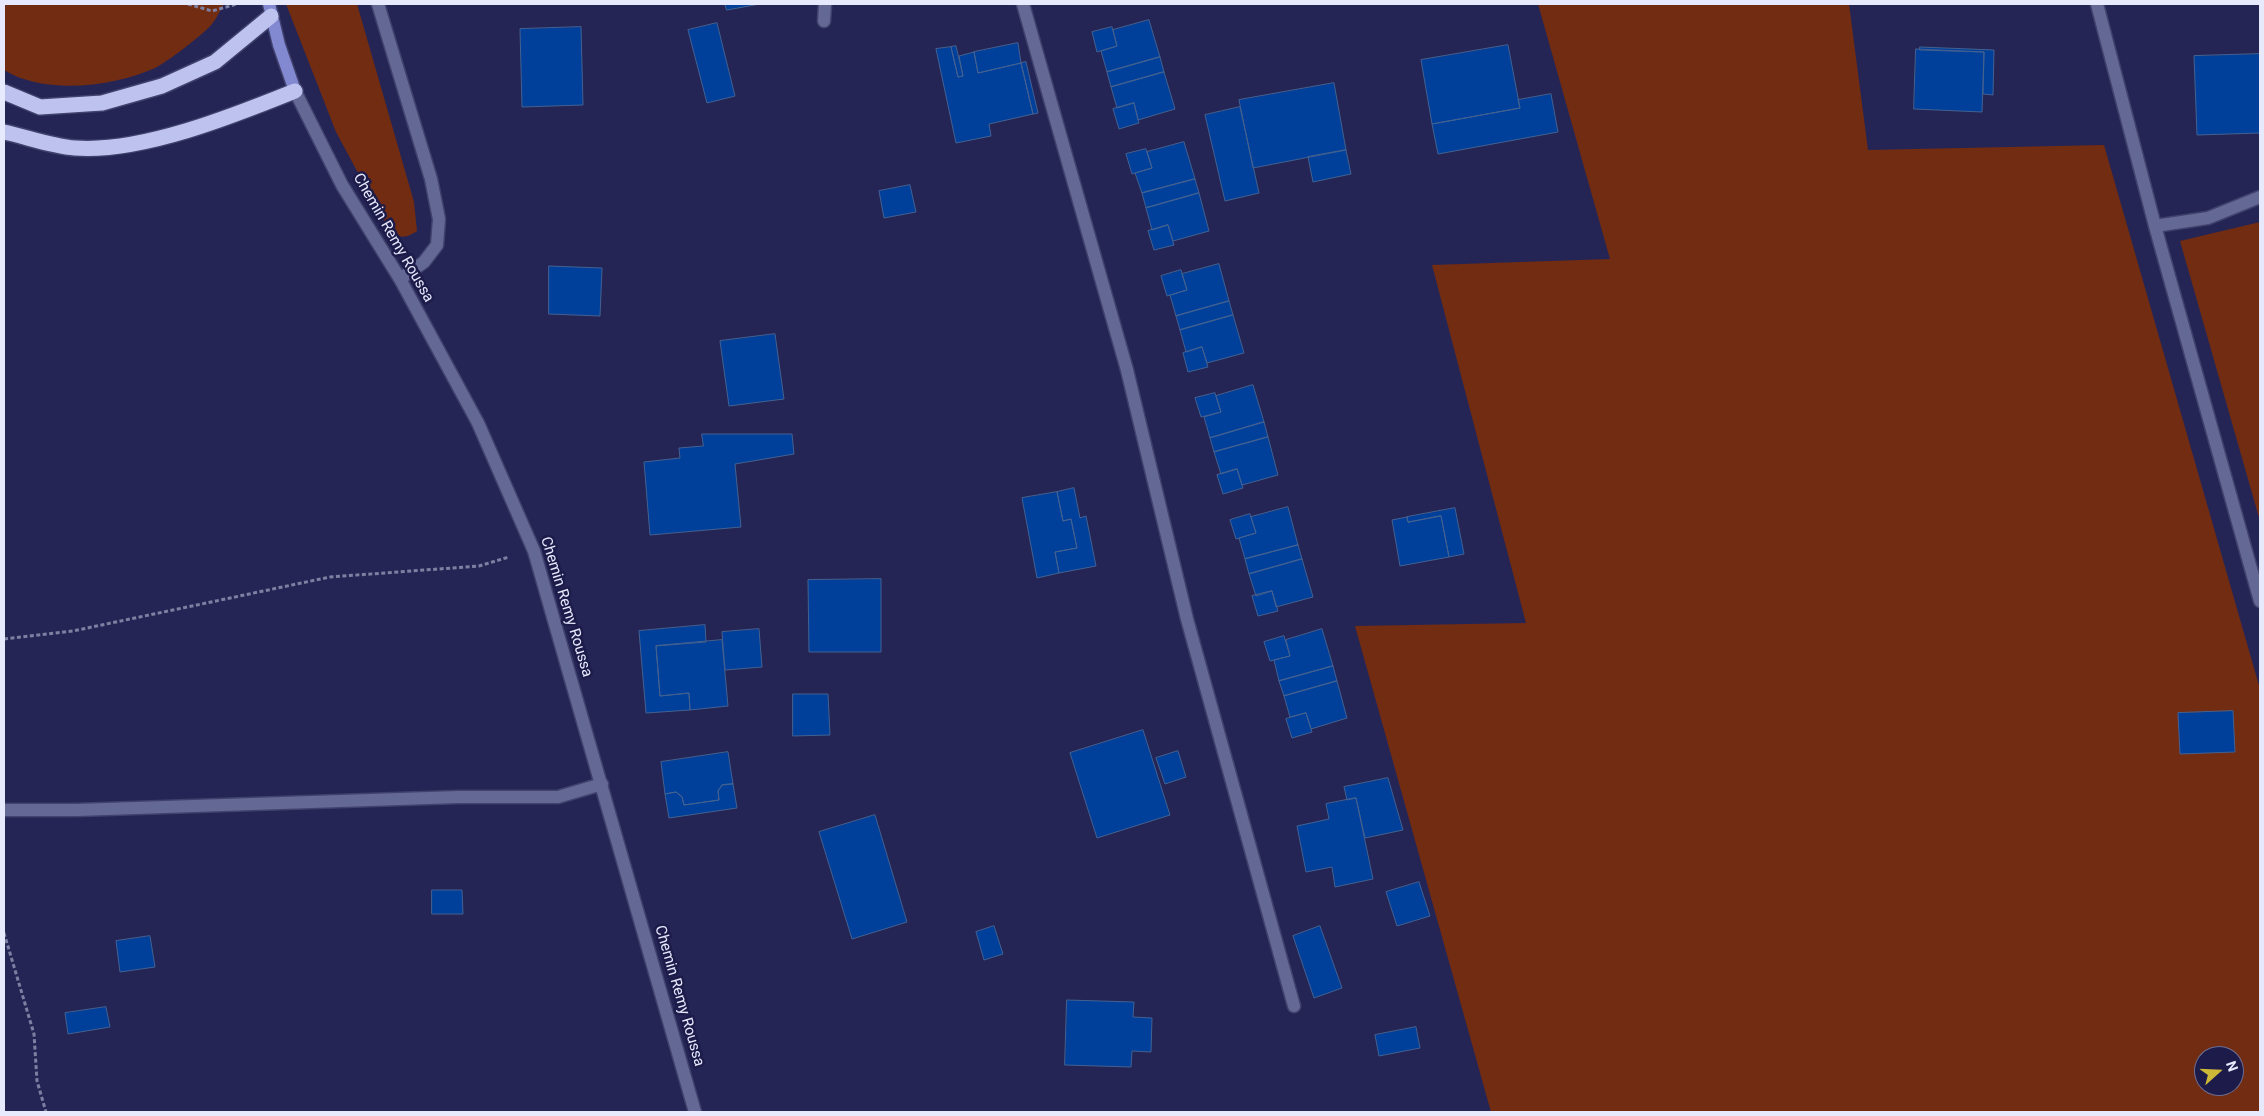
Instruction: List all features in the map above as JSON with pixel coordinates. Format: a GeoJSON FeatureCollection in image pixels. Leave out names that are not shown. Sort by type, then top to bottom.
{"type":"FeatureCollection","features":[{"type":"Feature","properties":{"kind":"highway"},"geometry":{"type":"LineString","coordinates":[[4,92],[40,107],[102,103],[162,86],[215,62],[270,10]]}},
{"type":"Feature","properties":{"kind":"highway"},"geometry":{"type":"LineString","coordinates":[[4,132],[74,148],[121,146],[187,130],[251,109],[295,91]]}},
{"type":"Feature","properties":{"kind":"main road"},"geometry":{"type":"LineString","coordinates":[[270,10],[295,91]]}},
{"type":"Feature","properties":{"kind":"street"},"geometry":{"type":"LineString","coordinates":[[378,4],[431,180],[439,219],[437,245],[424,262],[400,279]]}},
{"type":"Feature","properties":{"kind":"street"},"geometry":{"type":"LineString","coordinates":[[824,21],[825,4]]}},
{"type":"Feature","properties":{"kind":"street"},"geometry":{"type":"LineString","coordinates":[[2097,4],[2155,226],[2260,601]]}},
{"type":"Feature","properties":{"kind":"street"},"geometry":{"type":"LineString","coordinates":[[1022,6],[1127,370],[1187,618],[1294,1006]]}},
{"type":"Feature","properties":{"kind":"street","name":"Chemin Remy Roussa"},"geometry":{"type":"LineString","coordinates":[[295,91],[342,185],[400,279],[478,423],[534,551],[695,1112]]}},
{"type":"Feature","properties":{"kind":"street"},"geometry":{"type":"LineString","coordinates":[[2155,226],[2208,218],[2260,197]]}},
{"type":"Feature","properties":{"kind":"street"},"geometry":{"type":"LineString","coordinates":[[4,810],[77,810],[458,797],[558,797],[602,784]]}},
{"type":"Feature","properties":{"kind":"path"},"geometry":{"type":"LineString","coordinates":[[188,4],[212,11],[237,4]]}},
{"type":"Feature","properties":{"kind":"path"},"geometry":{"type":"LineString","coordinates":[[4,639],[74,631],[330,577],[479,566],[534,551]]}},
{"type":"Feature","properties":{"kind":"path"},"geometry":{"type":"LineString","coordinates":[[4,933],[34,1034],[37,1081],[46,1112]]}},
{"type":"Feature","properties":{"kind":"shaded area"},"geometry":{"type":"Polygon","coordinates":[[[4,4],[224,4],[208,28],[155,68],[119,80],[79,86],[39,83],[20,78],[4,70],[4,4]]]}},
{"type":"Feature","properties":{"kind":"shaded area"},"geometry":{"type":"Polygon","coordinates":[[[286,4],[357,4],[414,202],[417,231],[404,237],[391,234],[336,132],[286,4]]]}},
{"type":"Feature","properties":{"kind":"shaded area"},"geometry":{"type":"Polygon","coordinates":[[[1538,4],[1849,4],[1868,150],[2104,145],[2260,689],[2260,1112],[1491,1112],[1355,626],[1526,623],[1432,265],[1610,259],[1538,4]]]}},
{"type":"Feature","properties":{"kind":"shaded area"},"geometry":{"type":"Polygon","coordinates":[[[2260,222],[2260,521],[2180,241],[2260,222]]]}},
{"type":"Feature","properties":{"kind":"building"},"geometry":{"type":"Polygon","coordinates":[[[725,4],[760,4],[727,10],[725,4]]]}},
{"type":"Feature","properties":{"kind":"building"},"geometry":{"type":"Polygon","coordinates":[[[1149,20],[1160,57],[1107,72],[1101,51],[1117,46],[1113,30],[1149,20]]]}},
{"type":"Feature","properties":{"kind":"building"},"geometry":{"type":"Polygon","coordinates":[[[717,23],[735,96],[707,103],[688,30],[717,23]]]}},
{"type":"Feature","properties":{"kind":"building"},"geometry":{"type":"Polygon","coordinates":[[[581,27],[583,105],[522,107],[520,29],[581,27]]]}},
{"type":"Feature","properties":{"kind":"building"},"geometry":{"type":"Polygon","coordinates":[[[1112,27],[1117,46],[1097,52],[1092,32],[1112,27]]]}},
{"type":"Feature","properties":{"kind":"building"},"geometry":{"type":"Polygon","coordinates":[[[1018,43],[1021,63],[978,73],[974,52],[1018,43]]]}},
{"type":"Feature","properties":{"kind":"building"},"geometry":{"type":"Polygon","coordinates":[[[1508,45],[1520,108],[1432,124],[1421,60],[1508,45]]]}},
{"type":"Feature","properties":{"kind":"building"},"geometry":{"type":"Polygon","coordinates":[[[956,46],[963,76],[958,77],[951,47],[956,46]]]}},
{"type":"Feature","properties":{"kind":"building"},"geometry":{"type":"Polygon","coordinates":[[[951,47],[958,77],[963,76],[959,56],[974,52],[978,73],[1021,63],[1033,114],[989,124],[991,136],[956,143],[936,49],[951,47]]]}},
{"type":"Feature","properties":{"kind":"building"},"geometry":{"type":"Polygon","coordinates":[[[1920,47],[1994,50],[1993,95],[1983,94],[1984,52],[1920,50],[1920,47]]]}},
{"type":"Feature","properties":{"kind":"building"},"geometry":{"type":"Polygon","coordinates":[[[1916,49],[1984,52],[1982,112],[1914,109],[1916,49]]]}},
{"type":"Feature","properties":{"kind":"building"},"geometry":{"type":"Polygon","coordinates":[[[2260,54],[2260,133],[2197,135],[2194,56],[2260,54]]]}},
{"type":"Feature","properties":{"kind":"building"},"geometry":{"type":"Polygon","coordinates":[[[1160,57],[1164,72],[1111,87],[1107,72],[1160,57]]]}},
{"type":"Feature","properties":{"kind":"building"},"geometry":{"type":"Polygon","coordinates":[[[1026,62],[1038,113],[1033,114],[1021,63],[1026,62]]]}},
{"type":"Feature","properties":{"kind":"building"},"geometry":{"type":"Polygon","coordinates":[[[1164,72],[1175,109],[1138,120],[1134,103],[1117,108],[1111,87],[1164,72]]]}},
{"type":"Feature","properties":{"kind":"building"},"geometry":{"type":"Polygon","coordinates":[[[1334,83],[1346,150],[1253,168],[1239,100],[1334,83]]]}},
{"type":"Feature","properties":{"kind":"building"},"geometry":{"type":"Polygon","coordinates":[[[1551,94],[1558,132],[1438,154],[1432,124],[1520,108],[1518,100],[1551,94]]]}},
{"type":"Feature","properties":{"kind":"building"},"geometry":{"type":"Polygon","coordinates":[[[1134,103],[1139,123],[1119,129],[1113,109],[1134,103]]]}},
{"type":"Feature","properties":{"kind":"building"},"geometry":{"type":"Polygon","coordinates":[[[1240,107],[1259,193],[1225,201],[1205,115],[1240,107]]]}},
{"type":"Feature","properties":{"kind":"building"},"geometry":{"type":"Polygon","coordinates":[[[1184,142],[1195,179],[1142,193],[1135,173],[1152,168],[1147,152],[1184,142]]]}},
{"type":"Feature","properties":{"kind":"building"},"geometry":{"type":"Polygon","coordinates":[[[1146,149],[1152,168],[1132,174],[1126,154],[1146,149]]]}},
{"type":"Feature","properties":{"kind":"building"},"geometry":{"type":"Polygon","coordinates":[[[1346,150],[1351,174],[1313,182],[1308,157],[1346,150]]]}},
{"type":"Feature","properties":{"kind":"building"},"geometry":{"type":"Polygon","coordinates":[[[1195,179],[1199,193],[1146,208],[1142,193],[1195,179]]]}},
{"type":"Feature","properties":{"kind":"building"},"geometry":{"type":"Polygon","coordinates":[[[910,185],[916,212],[884,218],[879,191],[910,185]]]}},
{"type":"Feature","properties":{"kind":"building"},"geometry":{"type":"Polygon","coordinates":[[[1199,193],[1209,231],[1173,241],[1168,225],[1152,230],[1146,208],[1199,193]]]}},
{"type":"Feature","properties":{"kind":"building"},"geometry":{"type":"Polygon","coordinates":[[[1168,225],[1174,245],[1154,250],[1148,231],[1168,225]]]}},
{"type":"Feature","properties":{"kind":"building"},"geometry":{"type":"Polygon","coordinates":[[[1219,264],[1229,301],[1176,316],[1170,295],[1187,290],[1182,274],[1219,264]]]}},
{"type":"Feature","properties":{"kind":"building"},"geometry":{"type":"Polygon","coordinates":[[[549,266],[602,268],[600,316],[549,314],[549,266]]]}},
{"type":"Feature","properties":{"kind":"building"},"geometry":{"type":"Polygon","coordinates":[[[1181,270],[1187,290],[1167,296],[1161,276],[1181,270]]]}},
{"type":"Feature","properties":{"kind":"building"},"geometry":{"type":"Polygon","coordinates":[[[1229,301],[1233,315],[1180,330],[1176,316],[1229,301]]]}},
{"type":"Feature","properties":{"kind":"building"},"geometry":{"type":"Polygon","coordinates":[[[1233,315],[1244,353],[1207,363],[1202,347],[1186,352],[1180,330],[1233,315]]]}},
{"type":"Feature","properties":{"kind":"building"},"geometry":{"type":"Polygon","coordinates":[[[775,334],[784,399],[729,406],[720,341],[775,334]]]}},
{"type":"Feature","properties":{"kind":"building"},"geometry":{"type":"Polygon","coordinates":[[[1202,347],[1208,367],[1188,372],[1183,353],[1202,347]]]}},
{"type":"Feature","properties":{"kind":"building"},"geometry":{"type":"Polygon","coordinates":[[[1253,385],[1264,422],[1210,438],[1204,417],[1221,412],[1216,396],[1253,385]]]}},
{"type":"Feature","properties":{"kind":"building"},"geometry":{"type":"Polygon","coordinates":[[[1215,393],[1221,412],[1201,417],[1195,398],[1215,393]]]}},
{"type":"Feature","properties":{"kind":"building"},"geometry":{"type":"Polygon","coordinates":[[[1264,422],[1268,437],[1214,452],[1210,438],[1264,422]]]}},
{"type":"Feature","properties":{"kind":"building"},"geometry":{"type":"Polygon","coordinates":[[[702,434],[792,434],[794,454],[735,464],[741,527],[650,535],[644,462],[680,458],[679,448],[703,446],[702,434]]]}},
{"type":"Feature","properties":{"kind":"building"},"geometry":{"type":"Polygon","coordinates":[[[1268,437],[1278,475],[1242,485],[1237,469],[1221,474],[1214,452],[1268,437]]]}},
{"type":"Feature","properties":{"kind":"building"},"geometry":{"type":"Polygon","coordinates":[[[1237,469],[1243,488],[1223,494],[1217,475],[1237,469]]]}},
{"type":"Feature","properties":{"kind":"building"},"geometry":{"type":"Polygon","coordinates":[[[1074,488],[1080,518],[1086,516],[1096,566],[1059,573],[1055,552],[1077,548],[1071,519],[1063,521],[1057,492],[1074,488]]]}},
{"type":"Feature","properties":{"kind":"building"},"geometry":{"type":"Polygon","coordinates":[[[1057,492],[1063,521],[1071,519],[1077,548],[1055,552],[1059,573],[1037,578],[1022,498],[1057,492]]]}},
{"type":"Feature","properties":{"kind":"building"},"geometry":{"type":"Polygon","coordinates":[[[1288,507],[1298,545],[1245,559],[1239,538],[1256,533],[1251,517],[1288,507]]]}},
{"type":"Feature","properties":{"kind":"building"},"geometry":{"type":"Polygon","coordinates":[[[1455,508],[1464,554],[1449,557],[1441,516],[1408,522],[1407,517],[1455,508]]]}},
{"type":"Feature","properties":{"kind":"building"},"geometry":{"type":"Polygon","coordinates":[[[1250,514],[1256,533],[1236,539],[1230,520],[1250,514]]]}},
{"type":"Feature","properties":{"kind":"building"},"geometry":{"type":"Polygon","coordinates":[[[1441,516],[1449,557],[1400,566],[1392,520],[1407,517],[1408,522],[1441,516]]]}},
{"type":"Feature","properties":{"kind":"building"},"geometry":{"type":"Polygon","coordinates":[[[1298,545],[1302,559],[1249,574],[1245,559],[1298,545]]]}},
{"type":"Feature","properties":{"kind":"building"},"geometry":{"type":"Polygon","coordinates":[[[1302,559],[1313,597],[1276,607],[1272,591],[1256,596],[1249,574],[1302,559]]]}},
{"type":"Feature","properties":{"kind":"building"},"geometry":{"type":"Polygon","coordinates":[[[881,579],[881,652],[809,652],[808,580],[881,579]]]}},
{"type":"Feature","properties":{"kind":"building"},"geometry":{"type":"Polygon","coordinates":[[[1272,591],[1278,611],[1258,616],[1252,596],[1272,591]]]}},
{"type":"Feature","properties":{"kind":"building"},"geometry":{"type":"Polygon","coordinates":[[[705,625],[706,642],[656,646],[660,696],[689,693],[690,710],[646,713],[639,631],[705,625]]]}},
{"type":"Feature","properties":{"kind":"building"},"geometry":{"type":"Polygon","coordinates":[[[759,629],[762,667],[725,670],[722,632],[759,629]]]}},
{"type":"Feature","properties":{"kind":"building"},"geometry":{"type":"Polygon","coordinates":[[[1322,629],[1333,666],[1279,681],[1274,660],[1290,656],[1286,640],[1322,629]]]}},
{"type":"Feature","properties":{"kind":"building"},"geometry":{"type":"Polygon","coordinates":[[[1284,636],[1290,656],[1270,661],[1264,642],[1284,636]]]}},
{"type":"Feature","properties":{"kind":"building"},"geometry":{"type":"Polygon","coordinates":[[[722,640],[728,706],[690,710],[689,693],[660,696],[656,646],[722,640]]]}},
{"type":"Feature","properties":{"kind":"building"},"geometry":{"type":"Polygon","coordinates":[[[1333,666],[1337,681],[1284,696],[1279,681],[1333,666]]]}},
{"type":"Feature","properties":{"kind":"building"},"geometry":{"type":"Polygon","coordinates":[[[1337,681],[1347,718],[1311,729],[1306,713],[1290,717],[1284,696],[1337,681]]]}},
{"type":"Feature","properties":{"kind":"building"},"geometry":{"type":"Polygon","coordinates":[[[793,694],[828,694],[830,735],[793,736],[793,694]]]}},
{"type":"Feature","properties":{"kind":"building"},"geometry":{"type":"Polygon","coordinates":[[[2233,711],[2235,752],[2180,754],[2178,713],[2233,711]]]}},
{"type":"Feature","properties":{"kind":"building"},"geometry":{"type":"Polygon","coordinates":[[[1306,713],[1312,732],[1292,738],[1286,719],[1306,713]]]}},
{"type":"Feature","properties":{"kind":"building"},"geometry":{"type":"Polygon","coordinates":[[[1143,730],[1170,815],[1097,838],[1070,753],[1143,730]]]}},
{"type":"Feature","properties":{"kind":"building"},"geometry":{"type":"Polygon","coordinates":[[[1178,751],[1186,777],[1165,784],[1156,758],[1178,751]]]}},
{"type":"Feature","properties":{"kind":"building"},"geometry":{"type":"Polygon","coordinates":[[[728,752],[733,784],[722,785],[718,791],[719,800],[684,805],[682,797],[676,792],[665,794],[661,762],[728,752]]]}},
{"type":"Feature","properties":{"kind":"building"},"geometry":{"type":"Polygon","coordinates":[[[1388,778],[1403,830],[1365,838],[1356,798],[1347,800],[1344,787],[1388,778]]]}},
{"type":"Feature","properties":{"kind":"building"},"geometry":{"type":"Polygon","coordinates":[[[733,784],[737,808],[669,818],[665,794],[676,792],[682,797],[684,805],[719,800],[718,791],[722,785],[733,784]]]}},
{"type":"Feature","properties":{"kind":"building"},"geometry":{"type":"Polygon","coordinates":[[[1356,798],[1373,879],[1335,887],[1332,867],[1306,872],[1297,826],[1329,819],[1326,804],[1356,798]]]}},
{"type":"Feature","properties":{"kind":"building"},"geometry":{"type":"Polygon","coordinates":[[[875,815],[907,922],[852,939],[819,832],[875,815]]]}},
{"type":"Feature","properties":{"kind":"building"},"geometry":{"type":"Polygon","coordinates":[[[1419,882],[1430,916],[1397,926],[1386,892],[1419,882]]]}},
{"type":"Feature","properties":{"kind":"building"},"geometry":{"type":"Polygon","coordinates":[[[432,890],[462,890],[463,914],[432,914],[432,890]]]}},
{"type":"Feature","properties":{"kind":"building"},"geometry":{"type":"Polygon","coordinates":[[[994,926],[1003,954],[984,960],[976,932],[994,926]]]}},
{"type":"Feature","properties":{"kind":"building"},"geometry":{"type":"Polygon","coordinates":[[[1320,926],[1342,988],[1314,998],[1293,936],[1320,926]]]}},
{"type":"Feature","properties":{"kind":"building"},"geometry":{"type":"Polygon","coordinates":[[[150,936],[155,967],[120,972],[116,941],[150,936]]]}},
{"type":"Feature","properties":{"kind":"building"},"geometry":{"type":"Polygon","coordinates":[[[1067,1000],[1134,1002],[1133,1017],[1152,1018],[1151,1052],[1132,1051],[1131,1067],[1065,1065],[1067,1000]]]}},
{"type":"Feature","properties":{"kind":"building"},"geometry":{"type":"Polygon","coordinates":[[[106,1007],[110,1027],[68,1034],[65,1013],[106,1007]]]}},
{"type":"Feature","properties":{"kind":"building"},"geometry":{"type":"Polygon","coordinates":[[[1416,1027],[1420,1048],[1379,1056],[1375,1035],[1416,1027]]]}}]}
